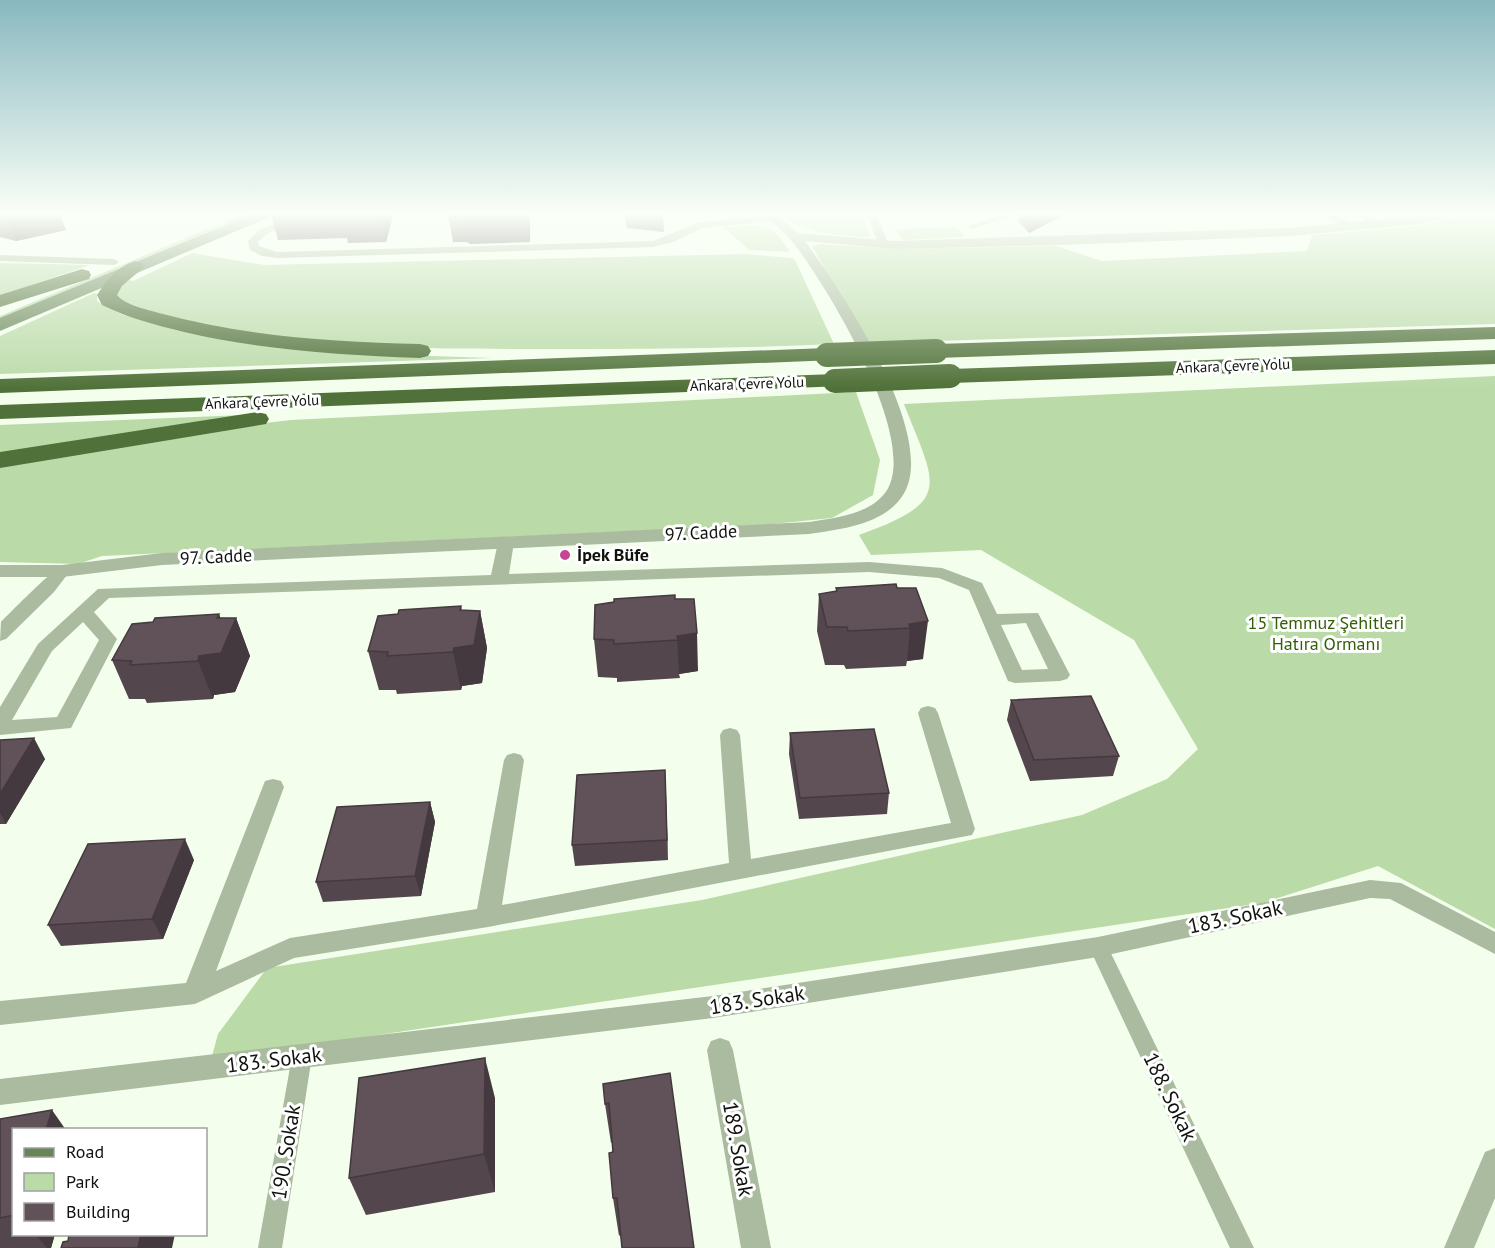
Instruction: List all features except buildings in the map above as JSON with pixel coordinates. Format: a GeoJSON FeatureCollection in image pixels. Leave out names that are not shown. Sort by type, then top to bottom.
{"type":"FeatureCollection","features":[{"type":"Feature","properties":{"kind":"highway"},"geometry":{"type":"LineString","coordinates":[[128,273],[109,289],[107,295],[109,301],[141,314],[240,337],[311,347],[362,350],[588,354],[700,361]]}},
{"type":"Feature","properties":{"kind":"highway"},"geometry":{"type":"LineString","coordinates":[[0,301],[82,275]]}},
{"type":"Feature","properties":{"kind":"highway","name":"Ankara Çevre Yolu"},"geometry":{"type":"LineString","coordinates":[[0,386],[936,351],[1495,333]]}},
{"type":"Feature","properties":{"kind":"highway","name":"Ankara Çevre Yolu"},"geometry":{"type":"LineString","coordinates":[[0,412],[1495,357]]}},
{"type":"Feature","properties":{"kind":"highway"},"geometry":{"type":"LineString","coordinates":[[0,460],[260,419],[357,410],[475,394]]}},
{"type":"Feature","properties":{"kind":"main road"},"geometry":{"type":"LineString","coordinates":[[0,310],[86,273]]}},
{"type":"Feature","properties":{"kind":"main road"},"geometry":{"type":"LineString","coordinates":[[0,325],[120,273]]}},
{"type":"Feature","properties":{"kind":"street","name":"97. Cadde"},"geometry":{"type":"LineString","coordinates":[[0,571],[62,571],[162,559],[809,528],[852,521],[879,508],[896,492],[902,474],[903,449],[892,408],[863,344],[818,273]]}},
{"type":"Feature","properties":{"kind":"street"},"geometry":{"type":"LineString","coordinates":[[499,580],[506,542]]}},
{"type":"Feature","properties":{"kind":"street"},"geometry":{"type":"LineString","coordinates":[[0,726],[45,648],[104,593],[869,567],[942,573],[976,587],[990,620]]}},
{"type":"Feature","properties":{"kind":"street"},"geometry":{"type":"LineString","coordinates":[[0,636],[9,623],[51,587],[62,571]]}},
{"type":"Feature","properties":{"kind":"street"},"geometry":{"type":"LineString","coordinates":[[0,726],[64,723],[108,639],[84,612]]}},
{"type":"Feature","properties":{"kind":"street"},"geometry":{"type":"LineString","coordinates":[[0,1013],[195,993],[290,948],[488,917],[964,829],[928,713]]}},
{"type":"Feature","properties":{"kind":"street"},"geometry":{"type":"LineString","coordinates":[[730,735],[741,872]]}},
{"type":"Feature","properties":{"kind":"street"},"geometry":{"type":"LineString","coordinates":[[488,917],[514,760]]}},
{"type":"Feature","properties":{"kind":"street"},"geometry":{"type":"LineString","coordinates":[[195,993],[273,787]]}},
{"type":"Feature","properties":{"kind":"street","name":"183. Sokak"},"geometry":{"type":"LineString","coordinates":[[0,1092],[713,1007],[1098,947],[1378,888],[1393,890],[1495,944]]}},
{"type":"Feature","properties":{"kind":"street","name":"188. Sokak"},"geometry":{"type":"LineString","coordinates":[[1098,947],[1242,1248]]}},
{"type":"Feature","properties":{"kind":"street","name":"189. Sokak"},"geometry":{"type":"LineString","coordinates":[[720,1050],[756,1248]]}},
{"type":"Feature","properties":{"kind":"street","name":"190. Sokak"},"geometry":{"type":"LineString","coordinates":[[270,1248],[302,1056]]}},
{"type":"Feature","properties":{"kind":"street"},"geometry":{"type":"LineString","coordinates":[[1459,1248],[1495,1162]]}},
{"type":"Feature","properties":{"kind":"green space"},"geometry":{"type":"Polygon","coordinates":[[[0,273],[66,273],[0,296],[0,273]]]}},
{"type":"Feature","properties":{"kind":"green space"},"geometry":{"type":"Polygon","coordinates":[[[102,273],[110,273],[0,319],[0,316],[102,273]]]}},
{"type":"Feature","properties":{"kind":"green space"},"geometry":{"type":"Polygon","coordinates":[[[149,273],[801,273],[834,344],[720,348],[477,349],[320,342],[216,327],[165,315],[116,299],[116,291],[129,280],[133,281],[149,273]]]}},
{"type":"Feature","properties":{"kind":"green space"},"geometry":{"type":"Polygon","coordinates":[[[827,273],[1495,273],[1495,324],[866,343],[827,273]]]}},
{"type":"Feature","properties":{"kind":"green space"},"geometry":{"type":"Polygon","coordinates":[[[94,293],[97,294],[97,301],[121,314],[204,335],[275,348],[341,353],[493,358],[0,374],[0,336],[94,293]]]}},
{"type":"Feature","properties":{"kind":"green space","name":"15 Temmuz Şehitleri Hatıra Ormanı"},"geometry":{"type":"Polygon","coordinates":[[[1495,376],[1495,929],[1378,866],[1262,903],[211,1060],[218,1034],[267,968],[702,900],[1082,815],[1167,779],[1198,749],[1134,640],[981,550],[871,555],[859,535],[911,512],[923,500],[929,488],[929,473],[924,454],[904,404],[1495,376]]]}},
{"type":"Feature","properties":{"kind":"green space"},"geometry":{"type":"Polygon","coordinates":[[[856,392],[880,460],[873,495],[832,518],[761,525],[102,556],[78,564],[0,562],[0,464],[239,426],[291,420],[856,392]]]}},
{"type":"Feature","properties":{"kind":"green space"},"geometry":{"type":"Polygon","coordinates":[[[244,415],[0,455],[0,425],[244,415]]]}},
{"type":"Feature","properties":{"kind":"place","name":"İpek Büfe"},"geometry":{"type":"Point","coordinates":[565,555]}}]}
